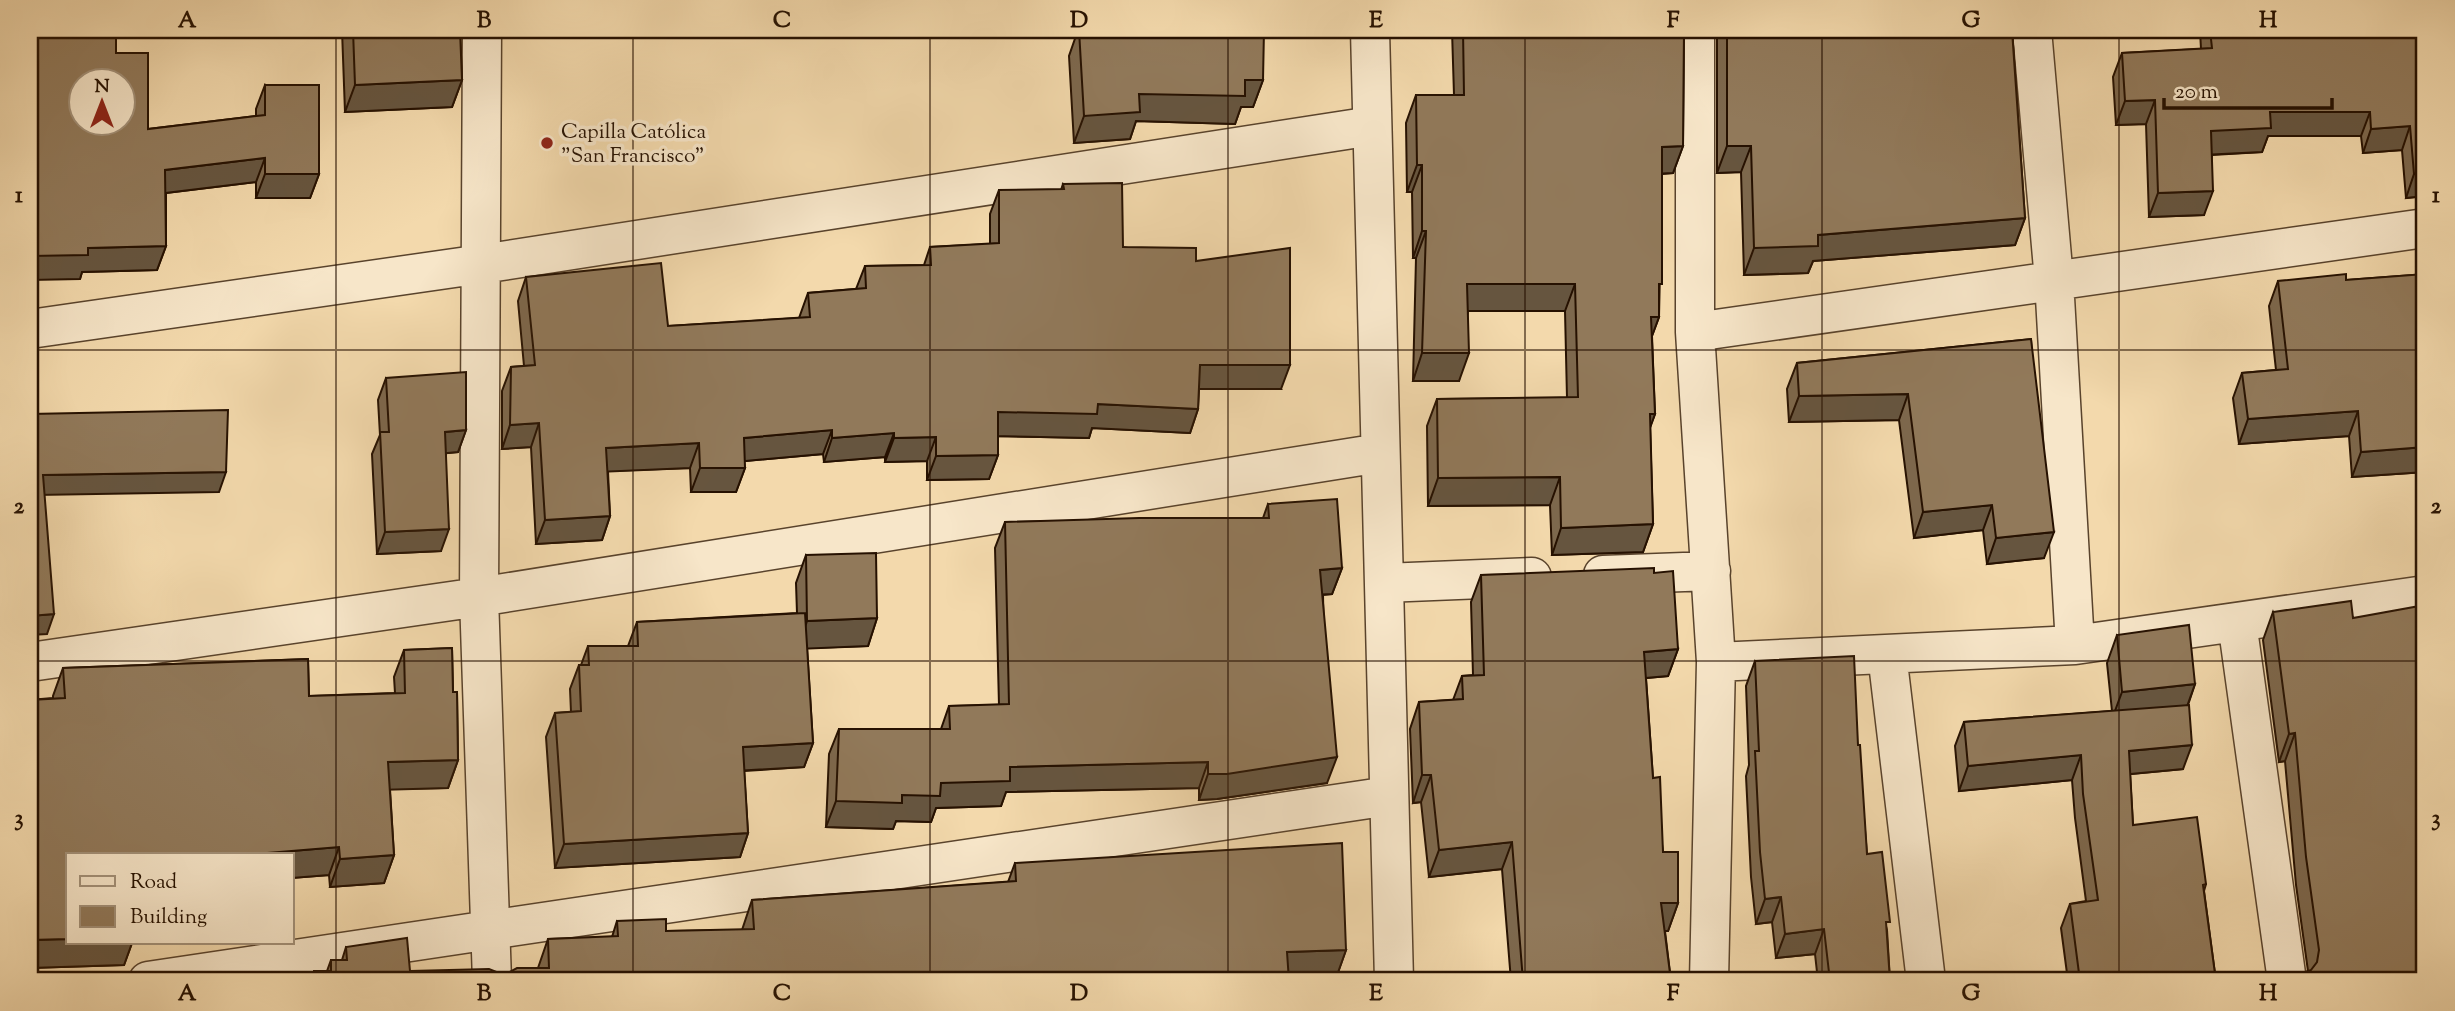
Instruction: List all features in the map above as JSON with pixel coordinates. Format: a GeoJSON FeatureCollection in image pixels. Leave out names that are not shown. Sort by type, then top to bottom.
{"type":"FeatureCollection","features":[{"type":"Feature","properties":{"kind":"street"},"geometry":{"type":"LineString","coordinates":[[482,30],[479,597],[492,981]]}},
{"type":"Feature","properties":{"kind":"street"},"geometry":{"type":"LineString","coordinates":[[1370,30],[1394,981]]}},
{"type":"Feature","properties":{"kind":"street"},"geometry":{"type":"LineString","coordinates":[[1695,30],[1695,332],[1716,662],[1709,981]]}},
{"type":"Feature","properties":{"kind":"street"},"geometry":{"type":"LineString","coordinates":[[2032,30],[2054,280],[2075,645]]}},
{"type":"Feature","properties":{"kind":"street"},"geometry":{"type":"LineString","coordinates":[[30,328],[482,264],[1372,126]]}},
{"type":"Feature","properties":{"kind":"street"},"geometry":{"type":"LineString","coordinates":[[1695,332],[2425,228]]}},
{"type":"Feature","properties":{"kind":"street"},"geometry":{"type":"LineString","coordinates":[[30,662],[479,597],[1380,453]]}},
{"type":"Feature","properties":{"kind":"street"},"geometry":{"type":"LineString","coordinates":[[1384,583],[1711,571]]}},
{"type":"Feature","properties":{"kind":"street"},"geometry":{"type":"LineString","coordinates":[[1716,662],[2075,645],[2425,595]]}},
{"type":"Feature","properties":{"kind":"street"},"geometry":{"type":"LineString","coordinates":[[2237,622],[2287,981]]}},
{"type":"Feature","properties":{"kind":"street"},"geometry":{"type":"LineString","coordinates":[[1887,654],[1926,981]]}},
{"type":"Feature","properties":{"kind":"street"},"geometry":{"type":"LineString","coordinates":[[148,981],[491,932],[1389,796]]}},
{"type":"Feature","properties":{"kind":"building"},"geometry":{"type":"Polygon","coordinates":[[[30,30],[116,30],[116,53],[148,53],[148,129],[265,115],[265,85],[319,85],[319,174],[265,174],[265,158],[165,170],[166,246],[88,248],[88,255],[30,256],[30,30]]]}},
{"type":"Feature","properties":{"kind":"building"},"geometry":{"type":"Polygon","coordinates":[[[353,30],[460,30],[462,80],[355,85],[353,30]]]}},
{"type":"Feature","properties":{"kind":"building"},"geometry":{"type":"Polygon","coordinates":[[[1079,30],[1264,30],[1263,80],[1245,80],[1245,96],[1139,94],[1140,112],[1084,116],[1079,30]]]}},
{"type":"Feature","properties":{"kind":"building"},"geometry":{"type":"Polygon","coordinates":[[[1463,30],[1684,30],[1683,146],[1662,147],[1662,284],[1659,284],[1659,317],[1651,317],[1655,414],[1650,414],[1653,524],[1561,528],[1560,477],[1438,478],[1437,399],[1578,397],[1575,284],[1467,284],[1469,353],[1422,353],[1426,231],[1422,231],[1422,165],[1417,165],[1416,95],[1464,95],[1463,30]]]}},
{"type":"Feature","properties":{"kind":"building"},"geometry":{"type":"Polygon","coordinates":[[[1727,30],[2012,30],[2025,218],[1818,235],[1818,246],[1754,248],[1751,146],[1727,146],[1727,30]]]}},
{"type":"Feature","properties":{"kind":"building"},"geometry":{"type":"Polygon","coordinates":[[[2210,30],[2425,30],[2425,173],[2414,174],[2410,126],[2371,129],[2370,112],[2270,112],[2271,128],[2211,131],[2213,191],[2158,193],[2155,100],[2125,101],[2122,53],[2212,48],[2210,30]]]}},
{"type":"Feature","properties":{"kind":"building"},"geometry":{"type":"Polygon","coordinates":[[[1122,183],[1123,247],[1196,248],[1196,261],[1290,248],[1290,365],[1200,365],[1198,409],[1098,404],[1097,414],[998,412],[998,455],[936,456],[936,437],[894,438],[894,433],[832,438],[832,430],[744,438],[745,468],[700,468],[699,443],[606,448],[610,516],[545,520],[539,423],[510,425],[511,367],[535,365],[526,277],[661,263],[668,326],[810,317],[808,293],[866,288],[865,266],[931,265],[930,247],[999,243],[999,190],[1064,189],[1063,184],[1122,183]]]}},
{"type":"Feature","properties":{"kind":"building"},"geometry":{"type":"Polygon","coordinates":[[[2346,274],[2346,280],[2425,274],[2425,447],[2361,452],[2358,411],[2248,419],[2242,373],[2288,369],[2278,281],[2346,274]]]}},
{"type":"Feature","properties":{"kind":"building"},"geometry":{"type":"Polygon","coordinates":[[[2031,339],[2054,532],[1996,538],[1992,505],[1923,512],[1908,394],[1799,396],[1797,363],[2031,339]]]}},
{"type":"Feature","properties":{"kind":"building"},"geometry":{"type":"Polygon","coordinates":[[[466,372],[466,430],[445,432],[449,529],[385,532],[380,432],[389,432],[386,378],[466,372]]]}},
{"type":"Feature","properties":{"kind":"building"},"geometry":{"type":"Polygon","coordinates":[[[228,410],[226,472],[43,475],[54,614],[30,616],[30,414],[228,410]]]}},
{"type":"Feature","properties":{"kind":"building"},"geometry":{"type":"Polygon","coordinates":[[[1337,499],[1342,568],[1320,570],[1337,757],[1227,774],[1208,774],[1208,762],[1010,767],[1010,781],[941,783],[940,796],[902,795],[902,803],[836,801],[839,729],[950,729],[949,706],[1009,704],[1005,522],[1269,518],[1268,504],[1337,499]]]}},
{"type":"Feature","properties":{"kind":"building"},"geometry":{"type":"Polygon","coordinates":[[[876,553],[877,618],[807,621],[806,555],[876,553]]]}},
{"type":"Feature","properties":{"kind":"building"},"geometry":{"type":"Polygon","coordinates":[[[1654,568],[1654,573],[1673,571],[1678,649],[1644,652],[1653,778],[1660,777],[1663,852],[1678,852],[1678,903],[1661,903],[1671,981],[1523,981],[1512,842],[1439,850],[1431,775],[1422,775],[1419,702],[1463,699],[1462,676],[1484,675],[1481,575],[1654,568]]]}},
{"type":"Feature","properties":{"kind":"building"},"geometry":{"type":"Polygon","coordinates":[[[2351,601],[2353,618],[2425,605],[2425,981],[2305,981],[2304,973],[2311,970],[2317,962],[2319,950],[2306,857],[2295,733],[2289,734],[2273,612],[2351,601]]]}},
{"type":"Feature","properties":{"kind":"building"},"geometry":{"type":"Polygon","coordinates":[[[805,613],[813,743],[743,747],[748,833],[564,844],[555,713],[581,711],[579,665],[589,665],[588,646],[638,646],[637,622],[805,613]]]}},
{"type":"Feature","properties":{"kind":"building"},"geometry":{"type":"Polygon","coordinates":[[[2189,625],[2195,684],[2122,692],[2117,635],[2189,625]]]}},
{"type":"Feature","properties":{"kind":"building"},"geometry":{"type":"Polygon","coordinates":[[[452,648],[453,692],[457,692],[458,760],[388,762],[394,855],[340,859],[339,847],[268,853],[66,853],[66,939],[30,940],[30,700],[65,698],[63,668],[308,659],[309,696],[405,693],[404,650],[452,648]]]}},
{"type":"Feature","properties":{"kind":"building"},"geometry":{"type":"Polygon","coordinates":[[[1854,656],[1867,854],[1882,852],[1890,922],[1886,922],[1890,981],[1830,981],[1824,929],[1785,934],[1781,897],[1765,899],[1755,751],[1759,751],[1755,661],[1854,656]]]}},
{"type":"Feature","properties":{"kind":"building"},"geometry":{"type":"Polygon","coordinates":[[[2189,705],[2192,745],[2129,751],[2133,825],[2197,817],[2216,981],[2080,981],[2070,904],[2098,900],[2083,794],[2081,755],[1968,766],[1964,722],[2189,705]]]}},
{"type":"Feature","properties":{"kind":"building"},"geometry":{"type":"Polygon","coordinates":[[[1342,843],[1346,950],[1287,952],[1289,981],[314,981],[314,971],[331,971],[331,960],[347,960],[346,947],[407,938],[410,971],[489,969],[504,975],[517,968],[549,968],[548,939],[618,936],[617,921],[666,919],[666,931],[754,929],[752,900],[1016,881],[1015,863],[1342,843]]]}},
{"type":"Feature","properties":{"kind":"place","name":"Capilla Católica \"San Francisco\""},"geometry":{"type":"Point","coordinates":[547,143]}}]}
